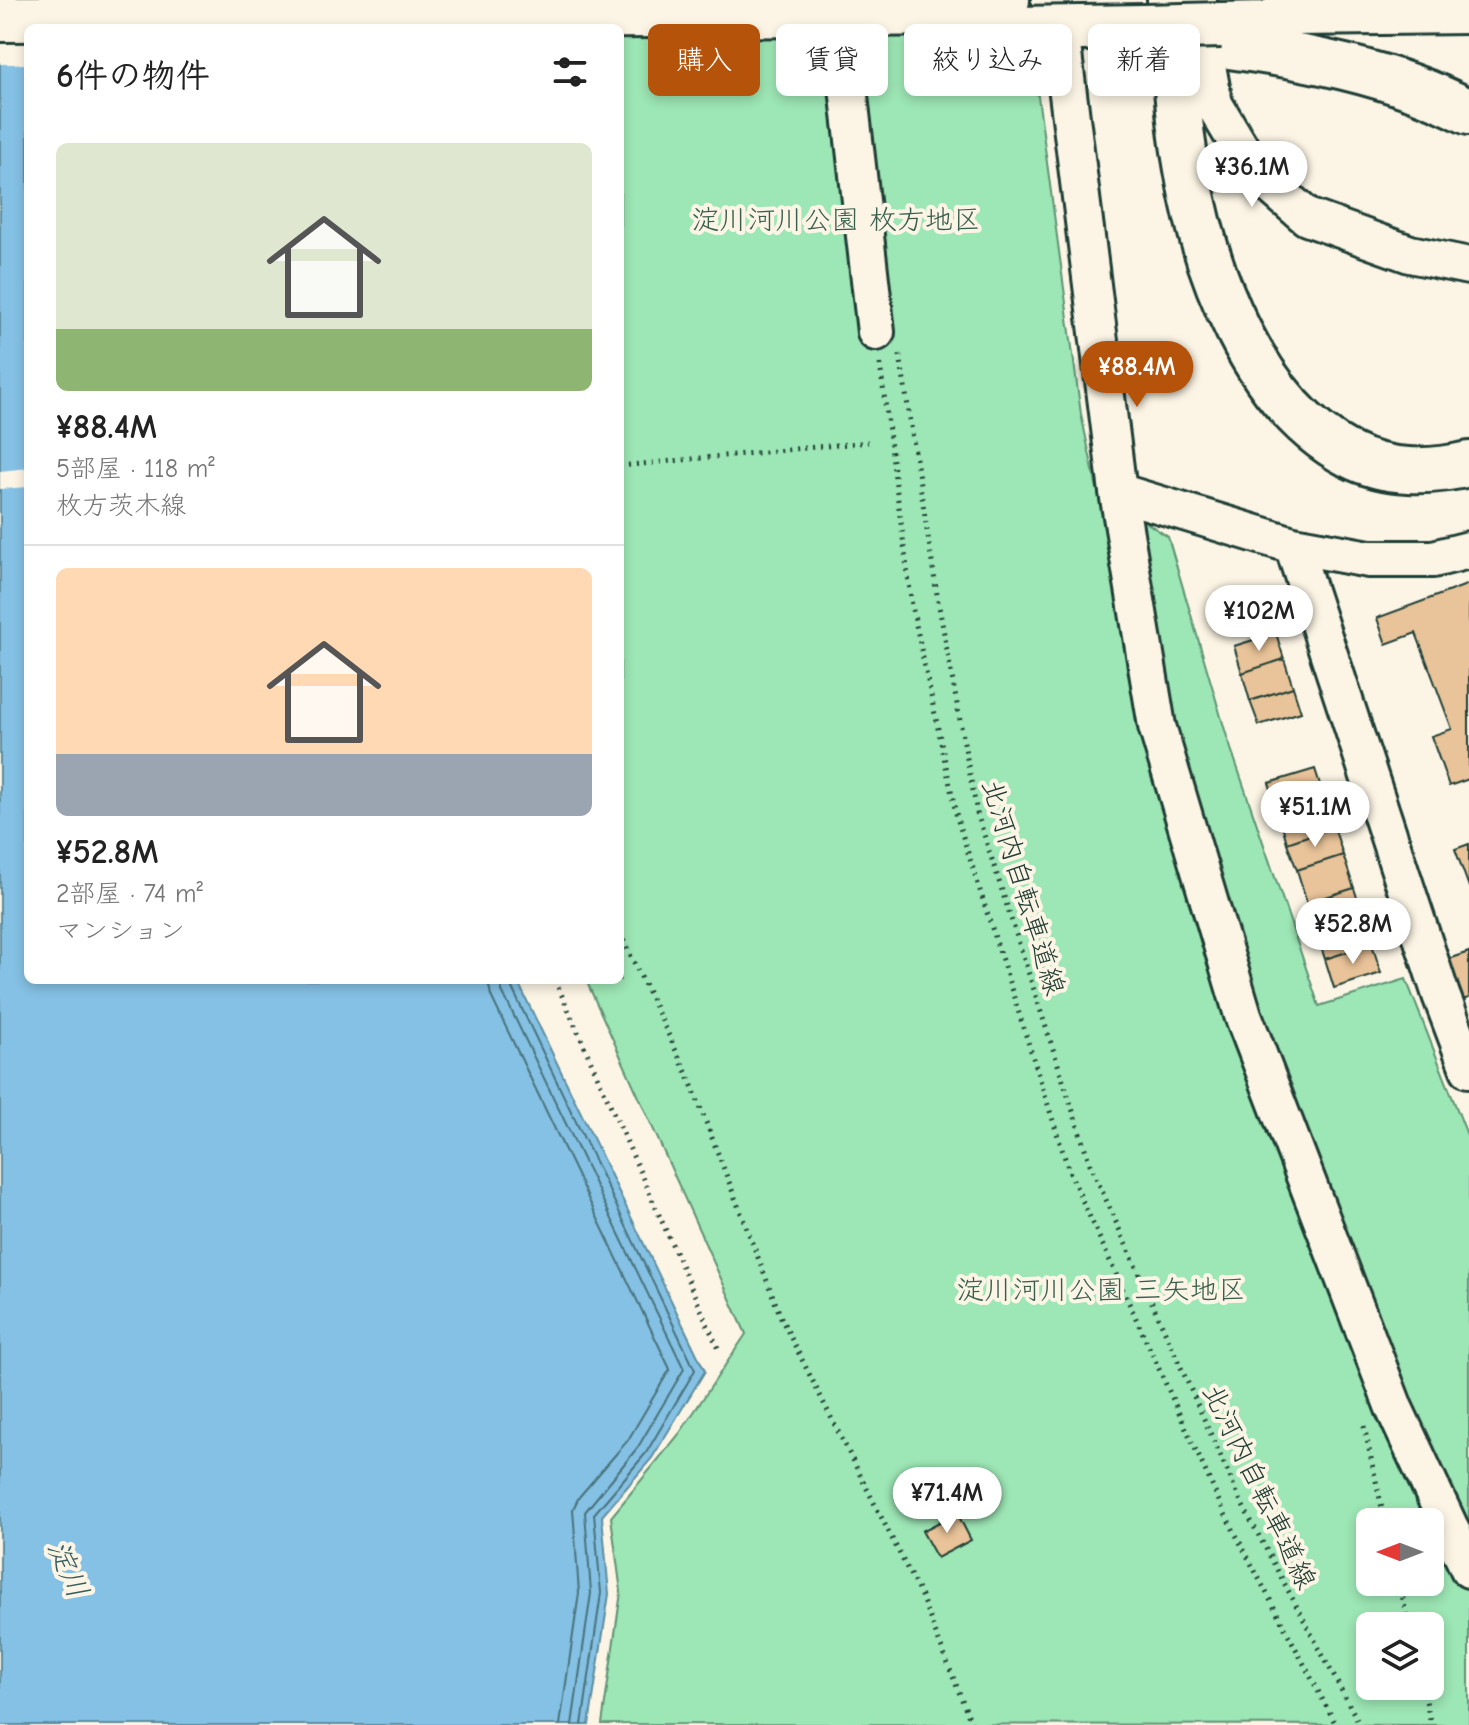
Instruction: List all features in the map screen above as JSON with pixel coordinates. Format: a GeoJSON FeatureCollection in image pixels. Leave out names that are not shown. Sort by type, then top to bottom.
{"type":"FeatureCollection","features":[{"type":"Feature","properties":{"kind":"main road"},"geometry":{"type":"LineString","coordinates":[[1148,24],[1266,24],[1277,7],[1450,11]]}},
{"type":"Feature","properties":{"kind":"main road"},"geometry":{"type":"LineString","coordinates":[[0,19],[1003,14],[1039,24]]}},
{"type":"Feature","properties":{"kind":"main road"},"geometry":{"type":"LineString","coordinates":[[1211,23],[1400,84],[1469,112]]}},
{"type":"Feature","properties":{"kind":"main road"},"geometry":{"type":"LineString","coordinates":[[1167,96],[1197,217],[1218,285],[1241,339],[1272,384],[1310,428],[1352,456],[1398,470],[1446,470],[1469,464]]}},
{"type":"Feature","properties":{"kind":"street"},"geometry":{"type":"LineString","coordinates":[[838,0],[887,338]]}},
{"type":"Feature","properties":{"kind":"street"},"geometry":{"type":"LineString","coordinates":[[1211,23],[1199,22],[1214,104],[1254,171],[1307,217],[1410,254],[1469,266]]}},
{"type":"Feature","properties":{"kind":"street"},"geometry":{"type":"LineString","coordinates":[[1068,96],[1118,492],[1157,726],[1243,1015],[1394,1408],[1469,1569]]}},
{"type":"Feature","properties":{"kind":"street"},"geometry":{"type":"LineString","coordinates":[[1118,492],[1293,545],[1369,559],[1433,559],[1469,550]]}},
{"type":"Feature","properties":{"kind":"street"},"geometry":{"type":"LineString","coordinates":[[1293,545],[1441,995],[1469,1069]]}},
{"type":"Feature","properties":{"kind":"path","name":"北河内自転車道線"},"geometry":{"type":"LineString","coordinates":[[887,338],[912,606],[957,818],[1069,1171],[1224,1512],[1336,1725]]}},
{"type":"Feature","properties":{"kind":"path","name":"北河内自転車道線"},"geometry":{"type":"LineString","coordinates":[[887,338],[977,813],[1090,1164],[1242,1504],[1360,1725]]}},
{"type":"Feature","properties":{"kind":"path"},"geometry":{"type":"LineString","coordinates":[[624,466],[868,442]]}},
{"type":"Feature","properties":{"kind":"path"},"geometry":{"type":"LineString","coordinates":[[624,941],[689,1078],[782,1320],[921,1596],[972,1725]]}},
{"type":"Feature","properties":{"kind":"path"},"geometry":{"type":"LineString","coordinates":[[557,984],[718,1348]]}},
{"type":"Feature","properties":{"kind":"path"},"geometry":{"type":"LineString","coordinates":[[1426,1700],[1431,1725]]}},
{"type":"Feature","properties":{"kind":"green space","name":"淀川河川公園 三矢地区"},"geometry":{"type":"Polygon","coordinates":[[[1025,0],[1028,24],[904,24],[904,96],[1038,96],[1081,414],[1097,489],[1168,537],[1227,737],[1319,1006],[1406,979],[1469,1140],[1469,1725],[602,1724],[621,1592],[611,1517],[680,1433],[746,1334],[588,984],[624,984],[624,28],[648,26],[648,96],[760,96],[760,24],[678,24],[1025,0]]]}},
{"type":"Feature","properties":{"kind":"water","name":"淀川"},"geometry":{"type":"Polygon","coordinates":[[[0,0],[24,24],[24,984],[519,984],[705,1371],[652,1458],[602,1516],[609,1594],[589,1725],[0,1725],[0,0]]]}},
{"type":"Feature","properties":{"kind":"pier"},"geometry":{"type":"Polygon","coordinates":[[[0,0],[24,24],[24,64],[0,64],[0,0]]]}},
{"type":"Feature","properties":{"kind":"pier"},"geometry":{"type":"Polygon","coordinates":[[[24,468],[24,487],[0,489],[0,471],[24,468]]]}},
{"type":"Feature","properties":{"kind":"building"},"geometry":{"type":"Polygon","coordinates":[[[1469,584],[1469,779],[1449,786],[1431,736],[1452,729],[1416,633],[1386,644],[1377,618],[1469,584]]]}},
{"type":"Feature","properties":{"kind":"building"},"geometry":{"type":"Polygon","coordinates":[[[1276,633],[1284,659],[1242,673],[1234,646],[1276,633]]]}},
{"type":"Feature","properties":{"kind":"building"},"geometry":{"type":"Polygon","coordinates":[[[1284,659],[1293,687],[1250,701],[1242,673],[1284,659]]]}},
{"type":"Feature","properties":{"kind":"building"},"geometry":{"type":"Polygon","coordinates":[[[1293,687],[1301,712],[1259,725],[1250,701],[1293,687]]]}},
{"type":"Feature","properties":{"kind":"building"},"geometry":{"type":"Polygon","coordinates":[[[1315,769],[1325,800],[1279,814],[1269,783],[1315,769]]]}},
{"type":"Feature","properties":{"kind":"building"},"geometry":{"type":"Polygon","coordinates":[[[1325,800],[1334,827],[1287,843],[1279,814],[1325,800]]]}},
{"type":"Feature","properties":{"kind":"building"},"geometry":{"type":"Polygon","coordinates":[[[1334,827],[1343,855],[1297,870],[1287,843],[1334,827]]]}},
{"type":"Feature","properties":{"kind":"building"},"geometry":{"type":"Polygon","coordinates":[[[1469,844],[1469,887],[1455,849],[1469,844]]]}},
{"type":"Feature","properties":{"kind":"building"},"geometry":{"type":"Polygon","coordinates":[[[1343,855],[1354,888],[1307,903],[1297,870],[1343,855]]]}},
{"type":"Feature","properties":{"kind":"building"},"geometry":{"type":"Polygon","coordinates":[[[1354,888],[1361,910],[1314,926],[1307,903],[1354,888]]]}},
{"type":"Feature","properties":{"kind":"building"},"geometry":{"type":"Polygon","coordinates":[[[1361,910],[1372,944],[1325,959],[1314,926],[1361,910]]]}},
{"type":"Feature","properties":{"kind":"building"},"geometry":{"type":"Polygon","coordinates":[[[1372,944],[1381,973],[1334,988],[1325,959],[1372,944]]]}},
{"type":"Feature","properties":{"kind":"building"},"geometry":{"type":"Polygon","coordinates":[[[1469,952],[1469,998],[1456,1002],[1442,961],[1469,952]]]}},
{"type":"Feature","properties":{"kind":"building"},"geometry":{"type":"Polygon","coordinates":[[[957,1513],[971,1540],[937,1558],[922,1531],[957,1513]]]}},
{"type":"Feature","properties":{"kind":"park label","name":"淀川河川公園 枚方地区"},"geometry":{"type":"Point","coordinates":[836,219]}}]}
